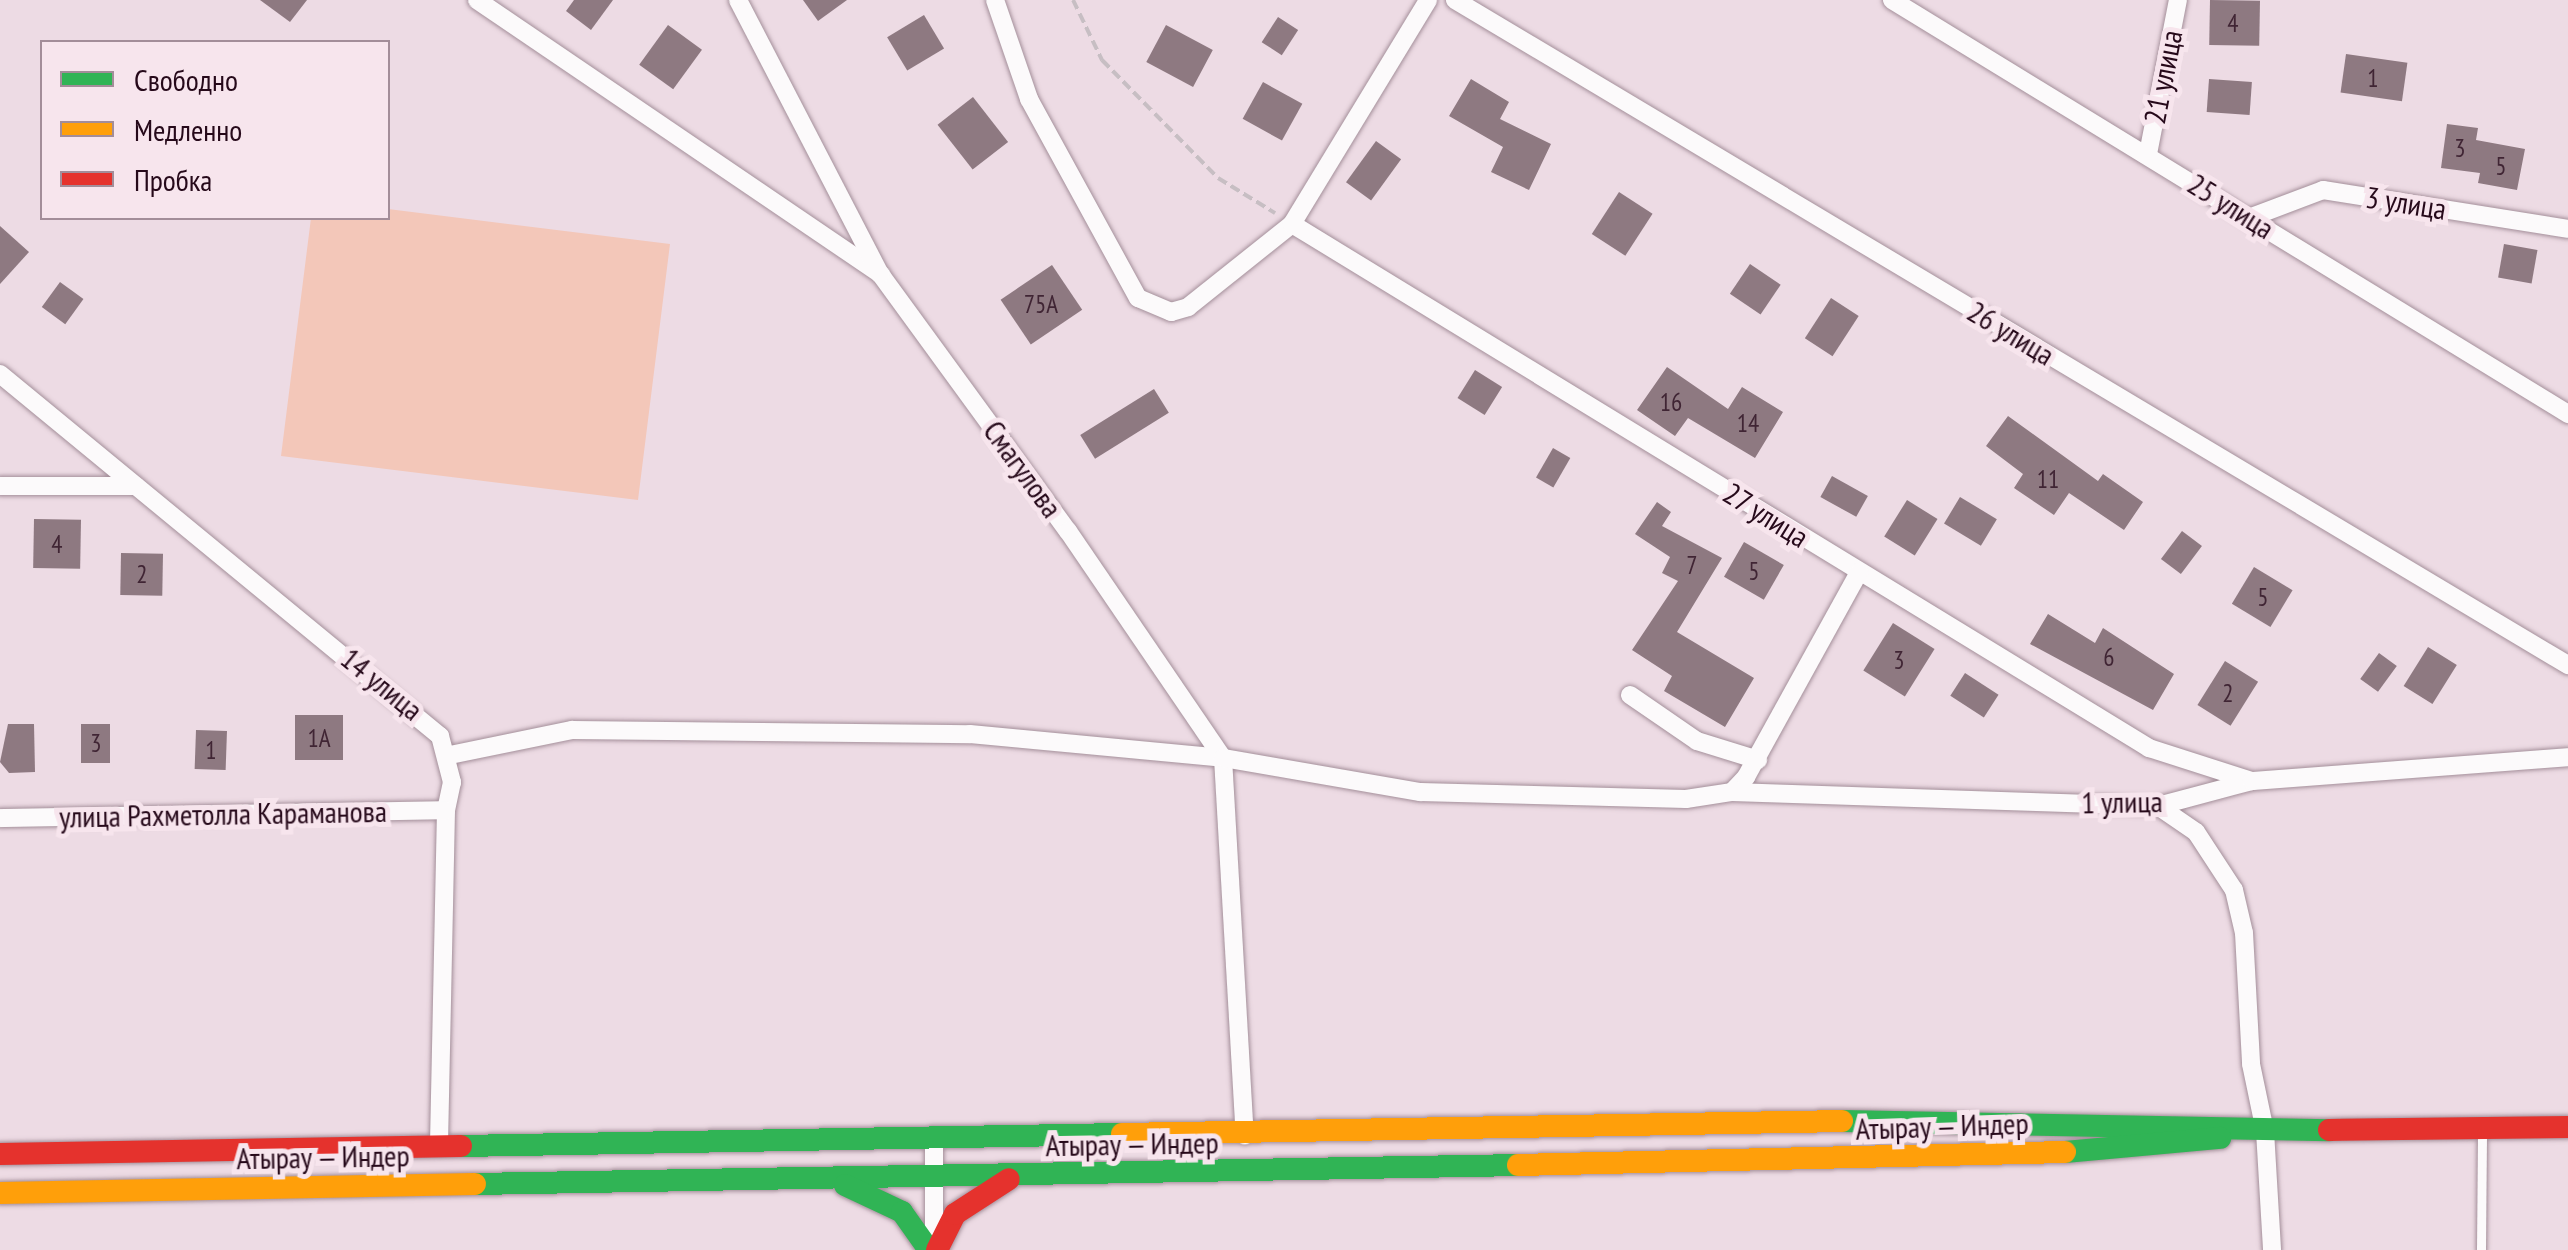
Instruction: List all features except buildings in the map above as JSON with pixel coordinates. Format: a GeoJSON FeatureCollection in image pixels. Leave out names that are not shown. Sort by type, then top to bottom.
{"type":"FeatureCollection","features":[{"type":"Feature","properties":{"kind":"main road","name":"Атырау — Индер"},"geometry":{"type":"LineString","coordinates":[[0,1154],[934,1137],[1244,1136],[1958,1119],[2265,1131],[2482,1124],[2568,1127]]}},
{"type":"Feature","properties":{"kind":"main road","name":"Атырау — Индер"},"geometry":{"type":"LineString","coordinates":[[0,1192],[825,1180],[1976,1156],[2150,1148],[2265,1131]]}},
{"type":"Feature","properties":{"kind":"main road"},"geometry":{"type":"LineString","coordinates":[[825,1180],[902,1212],[933,1250],[955,1214],[1014,1176]]}},
{"type":"Feature","properties":{"kind":"street","name":"Смагулова"},"geometry":{"type":"LineString","coordinates":[[476,0],[881,275],[1068,531],[1223,758]]}},
{"type":"Feature","properties":{"kind":"street"},"geometry":{"type":"LineString","coordinates":[[995,0],[1029,99],[1138,298],[1171,312],[1188,307],[1292,224],[1428,0]]}},
{"type":"Feature","properties":{"kind":"street","name":"26 улица"},"geometry":{"type":"LineString","coordinates":[[1454,0],[2568,666]]}},
{"type":"Feature","properties":{"kind":"street","name":"25 улица"},"geometry":{"type":"LineString","coordinates":[[1892,0],[2568,414]]}},
{"type":"Feature","properties":{"kind":"street","name":"21 улица"},"geometry":{"type":"LineString","coordinates":[[2148,154],[2178,0]]}},
{"type":"Feature","properties":{"kind":"street"},"geometry":{"type":"LineString","coordinates":[[745,4],[881,275]]}},
{"type":"Feature","properties":{"kind":"street","name":"3 улица"},"geometry":{"type":"LineString","coordinates":[[2249,218],[2322,190],[2568,229]]}},
{"type":"Feature","properties":{"kind":"street","name":"27 улица"},"geometry":{"type":"LineString","coordinates":[[1292,224],[2148,748],[2252,781]]}},
{"type":"Feature","properties":{"kind":"street","name":"14 улица"},"geometry":{"type":"LineString","coordinates":[[0,374],[428,721],[450,755]]}},
{"type":"Feature","properties":{"kind":"street"},"geometry":{"type":"LineString","coordinates":[[0,486],[136,486]]}},
{"type":"Feature","properties":{"kind":"street"},"geometry":{"type":"LineString","coordinates":[[1732,792],[1758,760],[1860,572]]}},
{"type":"Feature","properties":{"kind":"street"},"geometry":{"type":"LineString","coordinates":[[1630,695],[1697,741],[1758,760]]}},
{"type":"Feature","properties":{"kind":"street","name":"1 улица"},"geometry":{"type":"LineString","coordinates":[[450,755],[572,730],[970,734],[1223,758],[1420,792],[1686,799],[1732,792],[2158,806],[2252,781],[2568,757]]}},
{"type":"Feature","properties":{"kind":"street"},"geometry":{"type":"LineString","coordinates":[[439,1146],[450,755]]}},
{"type":"Feature","properties":{"kind":"street"},"geometry":{"type":"LineString","coordinates":[[1223,758],[1244,1136]]}},
{"type":"Feature","properties":{"kind":"street"},"geometry":{"type":"LineString","coordinates":[[2158,806],[2196,832],[2234,890],[2244,932],[2250,1064],[2265,1131],[2272,1250]]}},
{"type":"Feature","properties":{"kind":"street","name":"улица Рахметолла Караманова"},"geometry":{"type":"LineString","coordinates":[[0,818],[446,810]]}},
{"type":"Feature","properties":{"kind":"street"},"geometry":{"type":"LineString","coordinates":[[933,1250],[934,1137]]}},
{"type":"Feature","properties":{"kind":"lane"},"geometry":{"type":"LineString","coordinates":[[2481,1250],[2482,1124]]}},
{"type":"Feature","properties":{"kind":"path"},"geometry":{"type":"LineString","coordinates":[[1073,0],[1102,60],[1218,178],[1292,224]]}},
{"type":"Feature","properties":{"kind":"shaded area"},"geometry":{"type":"Polygon","coordinates":[[[390,209],[670,244],[638,500],[281,456],[311,220],[390,220],[390,209]]]}},
{"type":"Feature","properties":{"kind":"traffic: fast"},"geometry":{"type":"LineString","coordinates":[[1842,1121],[2329,1130]]}},
{"type":"Feature","properties":{"kind":"traffic: fast"},"geometry":{"type":"LineString","coordinates":[[461,1146],[1122,1134]]}},
{"type":"Feature","properties":{"kind":"traffic: fast"},"geometry":{"type":"LineString","coordinates":[[2065,1152],[2220,1138]]}},
{"type":"Feature","properties":{"kind":"traffic: fast"},"geometry":{"type":"LineString","coordinates":[[475,1184],[1518,1165]]}},
{"type":"Feature","properties":{"kind":"traffic: fast"},"geometry":{"type":"LineString","coordinates":[[845,1185],[902,1212],[929,1250]]}},
{"type":"Feature","properties":{"kind":"traffic: slow"},"geometry":{"type":"LineString","coordinates":[[1122,1134],[1842,1121]]}},
{"type":"Feature","properties":{"kind":"traffic: slow"},"geometry":{"type":"LineString","coordinates":[[1518,1165],[2065,1152]]}},
{"type":"Feature","properties":{"kind":"traffic: slow"},"geometry":{"type":"LineString","coordinates":[[0,1193],[475,1184]]}},
{"type":"Feature","properties":{"kind":"traffic: jam"},"geometry":{"type":"LineString","coordinates":[[2329,1130],[2568,1127]]}},
{"type":"Feature","properties":{"kind":"traffic: jam"},"geometry":{"type":"LineString","coordinates":[[0,1154],[461,1146]]}},
{"type":"Feature","properties":{"kind":"traffic: jam"},"geometry":{"type":"LineString","coordinates":[[937,1250],[955,1214],[1009,1179]]}}]}
